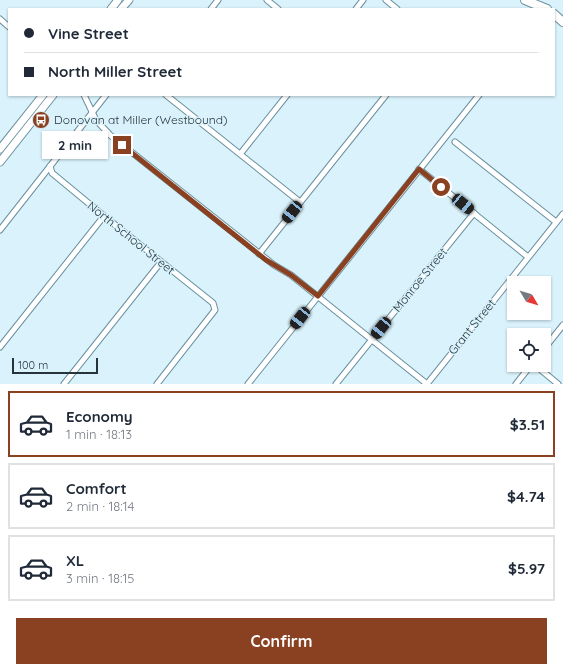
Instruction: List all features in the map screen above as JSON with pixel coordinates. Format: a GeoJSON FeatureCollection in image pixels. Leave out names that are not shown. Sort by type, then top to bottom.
{"type":"FeatureCollection","features":[{"type":"Feature","properties":{"kind":"main road"},"geometry":{"type":"LineString","coordinates":[[112,8],[118,0]]}},
{"type":"Feature","properties":{"kind":"main road"},"geometry":{"type":"LineString","coordinates":[[122,8],[128,0]]}},
{"type":"Feature","properties":{"kind":"main road"},"geometry":{"type":"LineString","coordinates":[[525,0],[544,6]]}},
{"type":"Feature","properties":{"kind":"main road"},"geometry":{"type":"LineString","coordinates":[[555,15],[563,22]]}},
{"type":"Feature","properties":{"kind":"main road"},"geometry":{"type":"LineString","coordinates":[[0,149],[42,96]]}},
{"type":"Feature","properties":{"kind":"main road"},"geometry":{"type":"LineString","coordinates":[[0,162],[52,96]]}},
{"type":"Feature","properties":{"kind":"street"},"geometry":{"type":"LineString","coordinates":[[212,8],[218,0]]}},
{"type":"Feature","properties":{"kind":"street"},"geometry":{"type":"LineString","coordinates":[[266,0],[277,8]]}},
{"type":"Feature","properties":{"kind":"street"},"geometry":{"type":"LineString","coordinates":[[357,8],[363,0]]}},
{"type":"Feature","properties":{"kind":"street"},"geometry":{"type":"LineString","coordinates":[[386,0],[396,8]]}},
{"type":"Feature","properties":{"kind":"street"},"geometry":{"type":"LineString","coordinates":[[0,19],[8,26]]}},
{"type":"Feature","properties":{"kind":"street"},"geometry":{"type":"LineString","coordinates":[[84,96],[96,120],[110,135],[259,254],[291,275],[318,296],[427,384]]}},
{"type":"Feature","properties":{"kind":"street"},"geometry":{"type":"LineString","coordinates":[[0,230],[105,96]]}},
{"type":"Feature","properties":{"kind":"street"},"geometry":{"type":"LineString","coordinates":[[167,96],[300,202]]}},
{"type":"Feature","properties":{"kind":"street"},"geometry":{"type":"LineString","coordinates":[[241,154],[286,96]]}},
{"type":"Feature","properties":{"kind":"street"},"geometry":{"type":"LineString","coordinates":[[259,254],[385,96]]}},
{"type":"Feature","properties":{"kind":"street"},"geometry":{"type":"LineString","coordinates":[[248,384],[478,96]]}},
{"type":"Feature","properties":{"kind":"street"},"geometry":{"type":"LineString","coordinates":[[455,142],[556,222]]}},
{"type":"Feature","properties":{"kind":"street","name":"North School Street"},"geometry":{"type":"LineString","coordinates":[[50,166],[52,173],[213,303],[215,307],[215,310],[157,384]]}},
{"type":"Feature","properties":{"kind":"street"},"geometry":{"type":"LineString","coordinates":[[419,169],[528,257]]}},
{"type":"Feature","properties":{"kind":"street","name":"Monroe Street"},"geometry":{"type":"LineString","coordinates":[[336,384],[474,213]]}},
{"type":"Feature","properties":{"kind":"street","name":"Grant Street"},"geometry":{"type":"LineString","coordinates":[[427,384],[563,214]]}},
{"type":"Feature","properties":{"kind":"street"},"geometry":{"type":"LineString","coordinates":[[0,348],[104,216]]}},
{"type":"Feature","properties":{"kind":"street"},"geometry":{"type":"LineString","coordinates":[[64,384],[161,262]]}},
{"type":"Feature","properties":{"kind":"street"},"geometry":{"type":"LineString","coordinates":[[551,340],[563,325]]}},
{"type":"Feature","properties":{"kind":"street"},"geometry":{"type":"LineString","coordinates":[[516,384],[525,372]]}},
{"type":"Feature","properties":{"kind":"street"},"geometry":{"type":"LineString","coordinates":[[543,372],[558,384]]}},
{"type":"Feature","properties":{"kind":"place","name":"Donovan at Miller (Westbound)"},"geometry":{"type":"Point","coordinates":[41,120]}},
{"type":"Feature","properties":{"kind":"route"},"geometry":{"type":"LineString","coordinates":[[122,145],[266,260],[291,275],[318,296],[419,169],[441,187]]}}]}
